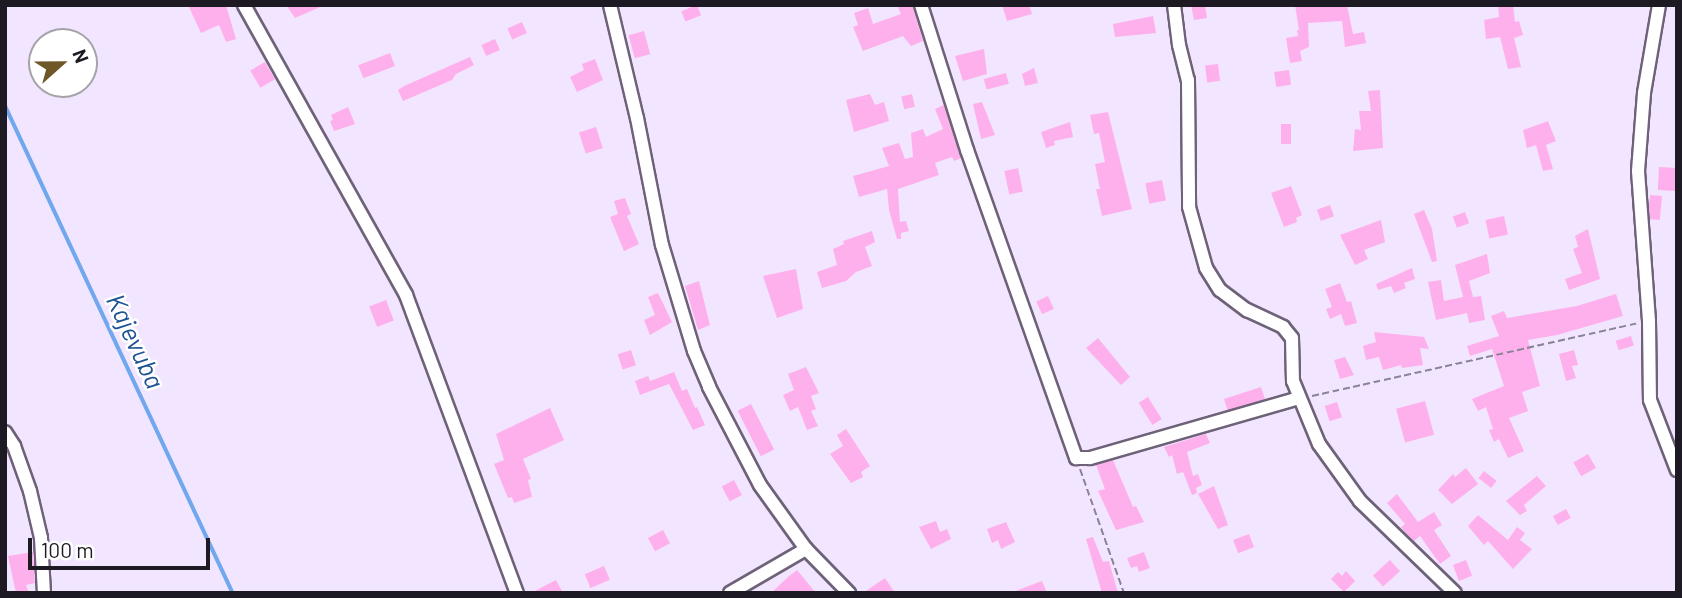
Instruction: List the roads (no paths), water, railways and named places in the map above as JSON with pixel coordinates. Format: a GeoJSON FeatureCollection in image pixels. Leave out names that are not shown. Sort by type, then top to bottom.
{"type":"FeatureCollection","features":[{"type":"Feature","properties":{"kind":"street"},"geometry":{"type":"LineString","coordinates":[[244,5],[406,295],[517,593]]}},
{"type":"Feature","properties":{"kind":"street"},"geometry":{"type":"LineString","coordinates":[[610,5],[637,118],[662,245],[694,351],[709,387],[760,485],[806,549],[849,593]]}},
{"type":"Feature","properties":{"kind":"street"},"geometry":{"type":"LineString","coordinates":[[921,5],[976,176],[1076,458],[1090,458],[1298,398]]}},
{"type":"Feature","properties":{"kind":"street"},"geometry":{"type":"LineString","coordinates":[[1174,5],[1178,45],[1188,80],[1189,207],[1199,252],[1220,290],[1247,310],[1283,327],[1292,338],[1293,381],[1319,444],[1360,501],[1455,593]]}},
{"type":"Feature","properties":{"kind":"street"},"geometry":{"type":"LineString","coordinates":[[1659,5],[1644,93],[1639,171],[1649,321],[1650,400],[1677,470]]}},
{"type":"Feature","properties":{"kind":"street"},"geometry":{"type":"LineString","coordinates":[[5,432],[14,446],[26,480],[41,538],[44,593]]}},
{"type":"Feature","properties":{"kind":"street"},"geometry":{"type":"LineString","coordinates":[[730,593],[806,549]]}},
{"type":"Feature","properties":{"kind":"waterway","name":"Kajevuba"},"geometry":{"type":"LineString","coordinates":[[5,105],[233,593]]}}]}
